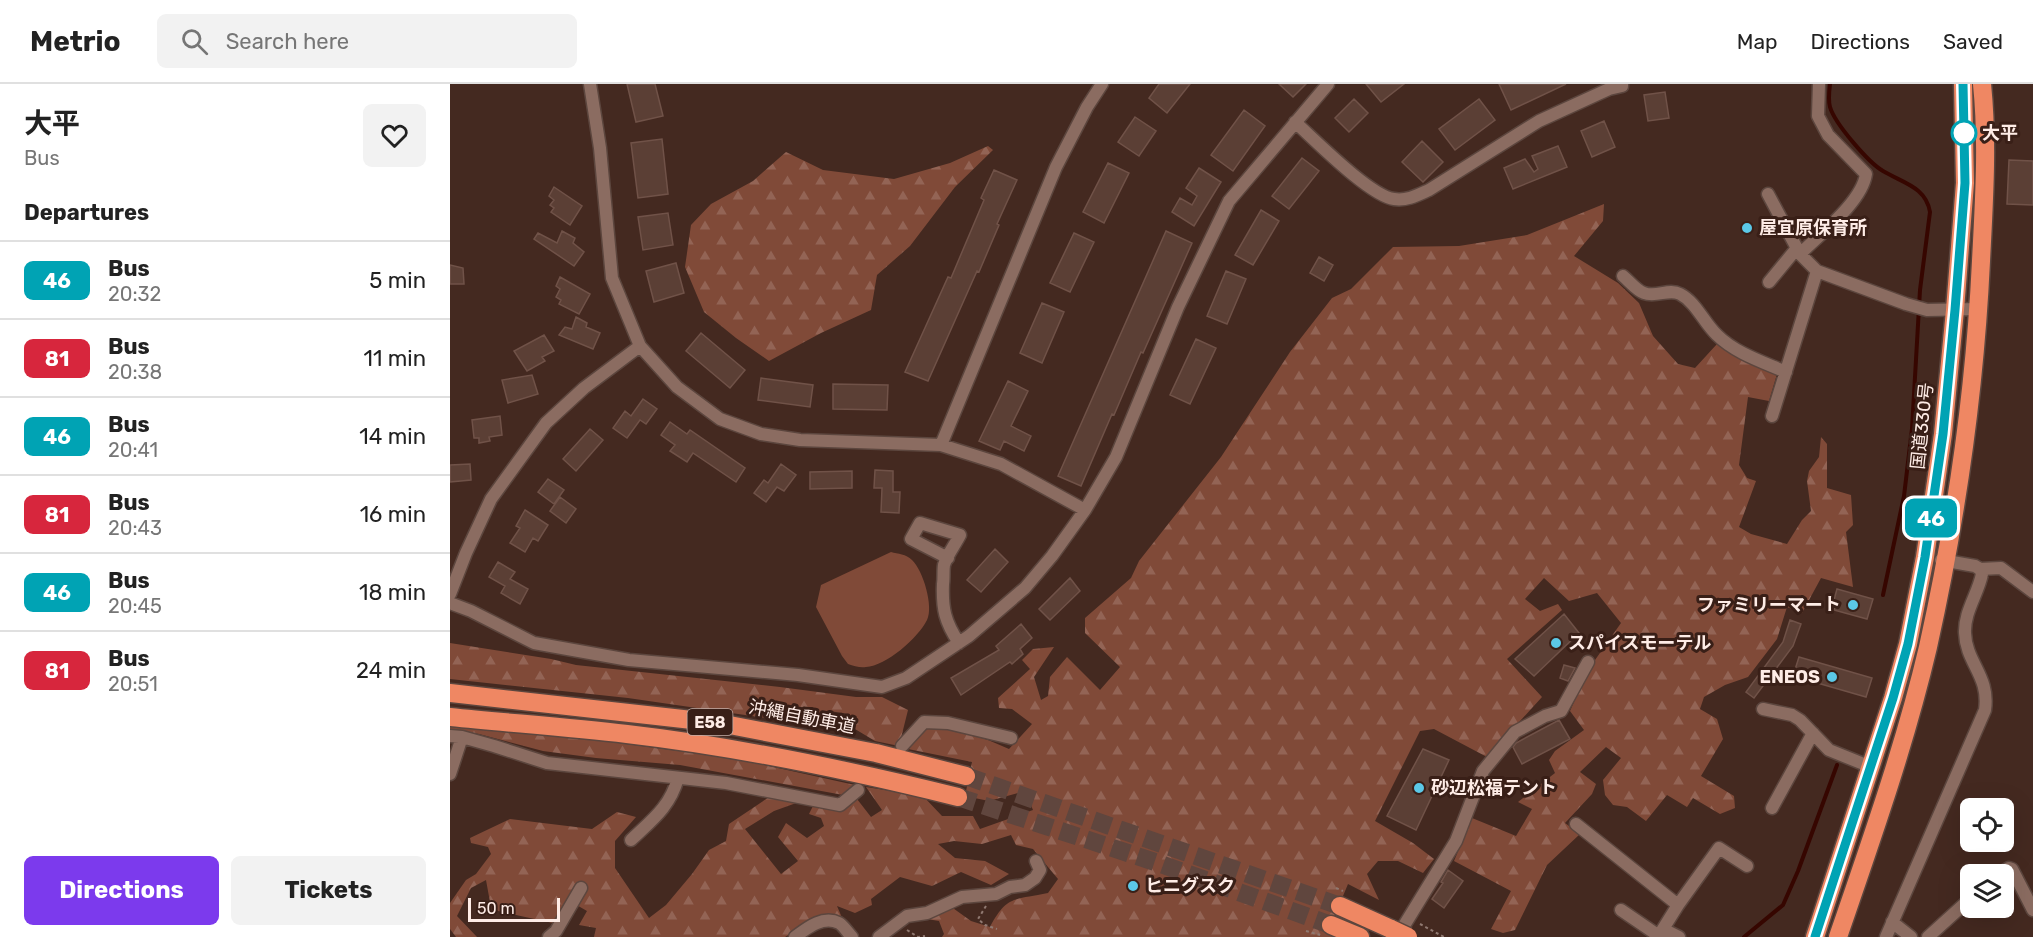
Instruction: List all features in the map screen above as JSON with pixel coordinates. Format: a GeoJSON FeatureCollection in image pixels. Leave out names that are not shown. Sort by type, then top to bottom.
{"type":"FeatureCollection","features":[{"type":"Feature","properties":{"kind":"highway","name":"国道330号"},"geometry":{"type":"LineString","coordinates":[[1815,937],[1871,767],[1908,644],[1925,557],[1943,434],[1955,310],[1965,183],[1963,84]]}},
{"type":"Feature","properties":{"kind":"highway"},"geometry":{"type":"LineString","coordinates":[[1838,937],[1882,809],[1914,700],[1946,560],[1964,439],[1979,309],[1985,187],[1982,84]]}},
{"type":"Feature","properties":{"kind":"highway","name":"沖縄自動車道"},"geometry":{"type":"LineString","coordinates":[[450,693],[718,723],[876,753],[966,776]]}},
{"type":"Feature","properties":{"kind":"highway","name":"E58"},"geometry":{"type":"LineString","coordinates":[[450,717],[627,734],[718,748],[869,775],[958,797]]}},
{"type":"Feature","properties":{"kind":"highway"},"geometry":{"type":"LineString","coordinates":[[1340,906],[1408,937]]}},
{"type":"Feature","properties":{"kind":"highway"},"geometry":{"type":"LineString","coordinates":[[1330,931],[1360,937]]}},
{"type":"Feature","properties":{"kind":"street"},"geometry":{"type":"LineString","coordinates":[[590,84],[600,148],[612,278],[640,346],[677,387],[720,419],[761,434],[800,440],[941,445],[1001,464],[1085,510]]}},
{"type":"Feature","properties":{"kind":"street"},"geometry":{"type":"LineString","coordinates":[[941,445],[1056,167],[1087,107],[1102,84]]}},
{"type":"Feature","properties":{"kind":"street"},"geometry":{"type":"LineString","coordinates":[[450,603],[471,611],[534,643],[629,660],[798,675],[882,687],[906,678],[959,643],[1025,588],[1052,556],[1085,510],[1116,457],[1178,307],[1229,201],[1328,84]]}},
{"type":"Feature","properties":{"kind":"street"},"geometry":{"type":"LineString","coordinates":[[1295,122],[1374,192],[1394,199],[1412,198],[1429,190],[1539,121],[1609,89],[1622,86],[1622,84]]}},
{"type":"Feature","properties":{"kind":"street"},"geometry":{"type":"LineString","coordinates":[[1769,282],[1798,251],[1853,201],[1864,185],[1866,174],[1828,135],[1818,116],[1819,84]]}},
{"type":"Feature","properties":{"kind":"street"},"geometry":{"type":"LineString","coordinates":[[1768,194],[1798,251],[1817,271],[1927,310],[1979,309]]}},
{"type":"Feature","properties":{"kind":"street"},"geometry":{"type":"LineString","coordinates":[[1772,416],[1817,271]]}},
{"type":"Feature","properties":{"kind":"street"},"geometry":{"type":"LineString","coordinates":[[1623,276],[1643,293],[1654,295],[1668,292],[1678,293],[1688,300],[1717,335],[1728,344],[1785,372]]}},
{"type":"Feature","properties":{"kind":"street"},"geometry":{"type":"LineString","coordinates":[[450,594],[491,499],[546,423],[584,388],[640,346]]}},
{"type":"Feature","properties":{"kind":"street"},"geometry":{"type":"LineString","coordinates":[[1925,557],[1960,562],[1980,569],[2001,568],[2033,592]]}},
{"type":"Feature","properties":{"kind":"street"},"geometry":{"type":"LineString","coordinates":[[948,558],[944,575],[944,616],[959,643]]}},
{"type":"Feature","properties":{"kind":"street"},"geometry":{"type":"LineString","coordinates":[[1886,937],[1985,710],[1986,687],[1972,659],[1965,633],[1966,620],[1980,582],[1980,569]]}},
{"type":"Feature","properties":{"kind":"street"},"geometry":{"type":"LineString","coordinates":[[1396,933],[1408,919],[1456,841],[1483,771],[1515,732],[1545,716],[1560,711],[1588,662]]}},
{"type":"Feature","properties":{"kind":"street"},"geometry":{"type":"LineString","coordinates":[[1763,709],[1792,716],[1829,750],[1871,767]]}},
{"type":"Feature","properties":{"kind":"street"},"geometry":{"type":"LineString","coordinates":[[902,746],[924,722],[948,723],[1011,738]]}},
{"type":"Feature","properties":{"kind":"street"},"geometry":{"type":"LineString","coordinates":[[1772,808],[1813,733]]}},
{"type":"Feature","properties":{"kind":"street"},"geometry":{"type":"LineString","coordinates":[[450,774],[456,737],[547,763],[726,783],[840,805],[858,790]]}},
{"type":"Feature","properties":{"kind":"street"},"geometry":{"type":"LineString","coordinates":[[631,840],[659,814],[673,795],[678,778]]}},
{"type":"Feature","properties":{"kind":"street"},"geometry":{"type":"LineString","coordinates":[[1576,824],[1678,905]]}},
{"type":"Feature","properties":{"kind":"street"},"geometry":{"type":"LineString","coordinates":[[1660,934],[1719,848],[1747,866]]}},
{"type":"Feature","properties":{"kind":"street"},"geometry":{"type":"LineString","coordinates":[[879,937],[907,916],[927,913],[962,897],[996,894],[1010,887],[1025,885],[1035,878],[1040,870],[1036,861]]}},
{"type":"Feature","properties":{"kind":"street"},"geometry":{"type":"LineString","coordinates":[[2014,873],[2033,910]]}},
{"type":"Feature","properties":{"kind":"street"},"geometry":{"type":"LineString","coordinates":[[550,937],[582,888]]}},
{"type":"Feature","properties":{"kind":"street"},"geometry":{"type":"LineString","coordinates":[[1928,937],[1960,908]]}},
{"type":"Feature","properties":{"kind":"street"},"geometry":{"type":"LineString","coordinates":[[1621,910],[1660,934],[1679,937]]}},
{"type":"Feature","properties":{"kind":"street"},"geometry":{"type":"LineString","coordinates":[[795,937],[810,925],[827,920],[840,923],[852,937]]}},
{"type":"Feature","properties":{"kind":"street"},"geometry":{"type":"LineString","coordinates":[[1892,922],[1911,937]]}},
{"type":"Feature","properties":{"kind":"path"},"geometry":{"type":"LineString","coordinates":[[978,919],[985,925],[997,929]]}},
{"type":"Feature","properties":{"kind":"path"},"geometry":{"type":"LineString","coordinates":[[1408,919],[1444,937]]}},
{"type":"Feature","properties":{"kind":"path"},"geometry":{"type":"LineString","coordinates":[[898,923],[918,937],[925,936]]}},
{"type":"Feature","properties":{"kind":"path"},"geometry":{"type":"LineString","coordinates":[[1305,931],[1330,931]]}},
{"type":"Feature","properties":{"kind":"green space"},"geometry":{"type":"Polygon","coordinates":[[[988,146],[993,150],[955,187],[910,246],[877,275],[871,310],[769,361],[704,312],[685,267],[691,225],[711,204],[753,181],[786,152],[823,170],[894,179],[950,163],[988,146]]]}},
{"type":"Feature","properties":{"kind":"green space"},"geometry":{"type":"Polygon","coordinates":[[[1604,204],[1603,221],[1574,256],[1618,283],[1639,303],[1653,336],[1678,364],[1695,368],[1717,344],[1734,356],[1777,374],[1769,401],[1748,397],[1739,465],[1747,478],[1756,481],[1739,527],[1751,534],[1787,544],[1802,520],[1811,511],[1807,481],[1809,471],[1819,457],[1821,437],[1827,444],[1827,488],[1851,495],[1853,525],[1846,532],[1853,587],[1821,578],[1802,613],[1787,607],[1777,639],[1748,677],[1725,685],[1704,697],[1700,709],[1717,719],[1723,739],[1701,776],[1734,796],[1735,808],[1720,814],[1693,798],[1687,807],[1667,795],[1646,821],[1627,807],[1613,805],[1605,795],[1603,780],[1621,758],[1606,747],[1580,772],[1596,784],[1592,794],[1565,823],[1580,834],[1547,865],[1515,930],[1503,933],[1491,929],[1511,891],[1454,861],[1472,818],[1516,836],[1532,809],[1518,802],[1555,773],[1549,760],[1555,751],[1584,730],[1570,711],[1588,670],[1621,623],[1597,593],[1569,601],[1544,578],[1525,599],[1540,611],[1558,604],[1562,610],[1507,659],[1542,697],[1487,757],[1434,729],[1420,731],[1375,821],[1413,843],[1434,859],[1423,873],[1398,861],[1378,861],[1367,874],[1379,900],[1348,884],[1328,932],[1335,937],[942,937],[944,934],[939,921],[921,918],[950,906],[971,921],[990,927],[1007,904],[1020,898],[1048,893],[1058,879],[1033,849],[1016,845],[1011,835],[982,844],[954,841],[938,844],[955,858],[985,861],[1009,874],[991,885],[961,872],[932,886],[900,877],[871,899],[872,905],[855,913],[837,906],[843,920],[823,914],[785,937],[594,937],[596,928],[579,925],[587,911],[568,900],[553,923],[498,911],[490,902],[486,880],[471,888],[457,916],[477,937],[456,937],[450,929],[450,903],[466,880],[476,874],[491,854],[488,847],[471,843],[470,838],[510,819],[592,829],[617,812],[636,817],[615,841],[615,868],[649,918],[666,905],[709,850],[726,841],[729,824],[769,797],[799,802],[774,811],[745,829],[781,874],[798,861],[778,837],[786,823],[807,838],[824,826],[821,818],[809,814],[813,806],[840,809],[857,799],[871,817],[882,810],[866,787],[923,796],[942,816],[973,816],[980,829],[1033,810],[1025,791],[989,801],[965,796],[972,762],[908,749],[927,725],[969,734],[1009,749],[1032,724],[1012,709],[999,708],[998,698],[1030,669],[1022,660],[1033,649],[1054,647],[1034,677],[1041,700],[1048,696],[1050,677],[1067,657],[1100,690],[1120,667],[1085,633],[1085,618],[1131,578],[1139,561],[1221,457],[1290,352],[1332,298],[1351,289],[1393,247],[1459,246],[1527,235],[1604,204]]]}},
{"type":"Feature","properties":{"kind":"green space"},"geometry":{"type":"Polygon","coordinates":[[[891,552],[910,558],[920,572],[928,598],[927,620],[909,643],[883,662],[864,667],[848,664],[816,607],[821,585],[891,552]]]}},
{"type":"Feature","properties":{"kind":"green space"},"geometry":{"type":"Polygon","coordinates":[[[450,643],[576,665],[856,697],[882,697],[908,710],[899,746],[875,741],[850,726],[850,714],[829,711],[822,726],[628,698],[450,679],[450,643]]]}},
{"type":"Feature","properties":{"kind":"green space"},"geometry":{"type":"Polygon","coordinates":[[[450,725],[558,735],[732,758],[855,785],[843,795],[680,765],[543,751],[479,734],[450,730],[450,725]]]}},
{"type":"Feature","properties":{"kind":"building"},"geometry":{"type":"Polygon","coordinates":[[[627,84],[655,84],[663,116],[636,122],[627,84]]]}},
{"type":"Feature","properties":{"kind":"building"},"geometry":{"type":"Polygon","coordinates":[[[1159,84],[1190,84],[1167,113],[1149,98],[1159,84]]]}},
{"type":"Feature","properties":{"kind":"building"},"geometry":{"type":"Polygon","coordinates":[[[1279,84],[1306,84],[1293,97],[1279,84]]]}},
{"type":"Feature","properties":{"kind":"building"},"geometry":{"type":"Polygon","coordinates":[[[1366,84],[1404,84],[1381,102],[1366,84]]]}},
{"type":"Feature","properties":{"kind":"building"},"geometry":{"type":"Polygon","coordinates":[[[1499,84],[1566,84],[1511,110],[1499,84]]]}},
{"type":"Feature","properties":{"kind":"building"},"geometry":{"type":"Polygon","coordinates":[[[1665,92],[1669,118],[1648,121],[1644,95],[1665,92]]]}},
{"type":"Feature","properties":{"kind":"building"},"geometry":{"type":"Polygon","coordinates":[[[1354,99],[1368,113],[1349,132],[1335,118],[1354,99]]]}},
{"type":"Feature","properties":{"kind":"building"},"geometry":{"type":"Polygon","coordinates":[[[1479,99],[1495,120],[1455,150],[1439,129],[1479,99]]]}},
{"type":"Feature","properties":{"kind":"building"},"geometry":{"type":"Polygon","coordinates":[[[1244,110],[1265,126],[1233,171],[1211,155],[1244,110]]]}},
{"type":"Feature","properties":{"kind":"building"},"geometry":{"type":"Polygon","coordinates":[[[1135,117],[1156,131],[1139,156],[1118,142],[1135,117]]]}},
{"type":"Feature","properties":{"kind":"building"},"geometry":{"type":"Polygon","coordinates":[[[1604,121],[1615,147],[1592,157],[1581,131],[1604,121]]]}},
{"type":"Feature","properties":{"kind":"building"},"geometry":{"type":"Polygon","coordinates":[[[662,139],[668,194],[638,198],[631,143],[662,139]]]}},
{"type":"Feature","properties":{"kind":"building"},"geometry":{"type":"Polygon","coordinates":[[[1422,141],[1443,162],[1423,182],[1402,162],[1422,141]]]}},
{"type":"Feature","properties":{"kind":"building"},"geometry":{"type":"Polygon","coordinates":[[[1558,146],[1567,167],[1513,189],[1504,168],[1525,159],[1534,172],[1538,169],[1532,156],[1558,146]]]}},
{"type":"Feature","properties":{"kind":"building"},"geometry":{"type":"Polygon","coordinates":[[[1302,158],[1319,171],[1289,209],[1272,196],[1302,158]]]}},
{"type":"Feature","properties":{"kind":"building"},"geometry":{"type":"Polygon","coordinates":[[[2009,160],[2033,161],[2033,205],[2007,204],[2009,160]]]}},
{"type":"Feature","properties":{"kind":"building"},"geometry":{"type":"Polygon","coordinates":[[[1108,163],[1129,173],[1104,223],[1083,212],[1108,163]]]}},
{"type":"Feature","properties":{"kind":"building"},"geometry":{"type":"Polygon","coordinates":[[[1199,168],[1221,182],[1194,226],[1172,212],[1180,198],[1192,205],[1197,196],[1186,188],[1199,168]]]}},
{"type":"Feature","properties":{"kind":"building"},"geometry":{"type":"Polygon","coordinates":[[[994,170],[1017,180],[979,272],[977,271],[928,381],[905,372],[948,277],[951,278],[984,200],[981,198],[994,170]]]}},
{"type":"Feature","properties":{"kind":"building"},"geometry":{"type":"Polygon","coordinates":[[[554,187],[582,206],[570,225],[551,212],[554,208],[550,205],[554,200],[549,196],[554,187]]]}},
{"type":"Feature","properties":{"kind":"building"},"geometry":{"type":"Polygon","coordinates":[[[1261,210],[1279,221],[1253,265],[1235,255],[1261,210]]]}},
{"type":"Feature","properties":{"kind":"building"},"geometry":{"type":"Polygon","coordinates":[[[668,213],[673,245],[643,250],[638,217],[668,213]]]}},
{"type":"Feature","properties":{"kind":"building"},"geometry":{"type":"Polygon","coordinates":[[[562,231],[575,238],[573,243],[584,252],[574,266],[534,239],[538,233],[557,243],[562,231]]]}},
{"type":"Feature","properties":{"kind":"building"},"geometry":{"type":"Polygon","coordinates":[[[1166,231],[1192,243],[1081,486],[1058,476],[1166,231]]]}},
{"type":"Feature","properties":{"kind":"building"},"geometry":{"type":"Polygon","coordinates":[[[1074,233],[1094,242],[1070,292],[1050,283],[1074,233]]]}},
{"type":"Feature","properties":{"kind":"building"},"geometry":{"type":"Polygon","coordinates":[[[1319,257],[1333,265],[1324,281],[1310,273],[1319,257]]]}},
{"type":"Feature","properties":{"kind":"building"},"geometry":{"type":"Polygon","coordinates":[[[676,263],[684,293],[654,302],[646,271],[676,263]]]}},
{"type":"Feature","properties":{"kind":"building"},"geometry":{"type":"Polygon","coordinates":[[[450,265],[463,268],[464,284],[450,284],[450,265]]]}},
{"type":"Feature","properties":{"kind":"building"},"geometry":{"type":"Polygon","coordinates":[[[1226,271],[1246,279],[1227,324],[1207,316],[1226,271]]]}},
{"type":"Feature","properties":{"kind":"building"},"geometry":{"type":"Polygon","coordinates":[[[560,277],[590,294],[579,314],[559,304],[561,300],[556,297],[560,289],[556,286],[560,277]]]}},
{"type":"Feature","properties":{"kind":"building"},"geometry":{"type":"Polygon","coordinates":[[[1042,303],[1064,312],[1042,363],[1020,353],[1042,303]]]}},
{"type":"Feature","properties":{"kind":"building"},"geometry":{"type":"Polygon","coordinates":[[[576,317],[587,323],[586,327],[600,333],[593,349],[559,335],[565,327],[572,329],[576,317]]]}},
{"type":"Feature","properties":{"kind":"building"},"geometry":{"type":"Polygon","coordinates":[[[701,333],[745,370],[730,388],[686,351],[701,333]]]}},
{"type":"Feature","properties":{"kind":"building"},"geometry":{"type":"Polygon","coordinates":[[[544,335],[554,351],[542,357],[545,361],[527,371],[514,351],[544,335]]]}},
{"type":"Feature","properties":{"kind":"building"},"geometry":{"type":"Polygon","coordinates":[[[1196,339],[1216,348],[1190,404],[1170,395],[1196,339]]]}},
{"type":"Feature","properties":{"kind":"building"},"geometry":{"type":"Polygon","coordinates":[[[532,375],[538,394],[508,403],[502,380],[532,375]]]}},
{"type":"Feature","properties":{"kind":"building"},"geometry":{"type":"Polygon","coordinates":[[[761,378],[813,385],[810,407],[758,400],[761,378]]]}},
{"type":"Feature","properties":{"kind":"building"},"geometry":{"type":"Polygon","coordinates":[[[1008,381],[1028,391],[1011,426],[1031,436],[1024,451],[1004,441],[1000,450],[979,441],[1008,381]]]}},
{"type":"Feature","properties":{"kind":"building"},"geometry":{"type":"Polygon","coordinates":[[[833,384],[888,385],[887,410],[833,409],[833,384]]]}},
{"type":"Feature","properties":{"kind":"building"},"geometry":{"type":"Polygon","coordinates":[[[643,399],[657,409],[646,424],[640,420],[627,438],[613,428],[625,411],[631,416],[643,399]]]}},
{"type":"Feature","properties":{"kind":"building"},"geometry":{"type":"Polygon","coordinates":[[[500,416],[502,435],[489,437],[490,441],[479,443],[479,438],[474,438],[472,420],[500,416]]]}},
{"type":"Feature","properties":{"kind":"building"},"geometry":{"type":"Polygon","coordinates":[[[670,422],[687,434],[690,430],[745,468],[736,482],[693,453],[687,462],[670,451],[675,445],[661,435],[670,422]]]}},
{"type":"Feature","properties":{"kind":"building"},"geometry":{"type":"Polygon","coordinates":[[[590,429],[603,440],[576,471],[563,459],[590,429]]]}},
{"type":"Feature","properties":{"kind":"building"},"geometry":{"type":"Polygon","coordinates":[[[470,464],[471,480],[450,482],[450,465],[470,464]]]}},
{"type":"Feature","properties":{"kind":"building"},"geometry":{"type":"Polygon","coordinates":[[[781,464],[796,475],[784,491],[777,487],[766,502],[754,493],[764,480],[768,483],[781,464]]]}},
{"type":"Feature","properties":{"kind":"building"},"geometry":{"type":"Polygon","coordinates":[[[875,470],[893,471],[893,492],[900,492],[899,513],[881,512],[882,488],[874,488],[875,470]]]}},
{"type":"Feature","properties":{"kind":"building"},"geometry":{"type":"Polygon","coordinates":[[[852,471],[852,488],[810,489],[810,472],[852,471]]]}},
{"type":"Feature","properties":{"kind":"building"},"geometry":{"type":"Polygon","coordinates":[[[548,479],[564,490],[554,504],[538,492],[548,479]]]}},
{"type":"Feature","properties":{"kind":"building"},"geometry":{"type":"Polygon","coordinates":[[[560,497],[576,509],[566,523],[550,511],[560,497]]]}},
{"type":"Feature","properties":{"kind":"building"},"geometry":{"type":"Polygon","coordinates":[[[525,510],[548,525],[538,541],[533,538],[525,552],[510,543],[520,528],[516,526],[525,510]]]}},
{"type":"Feature","properties":{"kind":"building"},"geometry":{"type":"Polygon","coordinates":[[[995,549],[1008,562],[981,592],[967,580],[995,549]]]}},
{"type":"Feature","properties":{"kind":"building"},"geometry":{"type":"Polygon","coordinates":[[[498,562],[515,572],[510,579],[528,589],[520,604],[501,593],[505,586],[489,577],[498,562]]]}},
{"type":"Feature","properties":{"kind":"building"},"geometry":{"type":"Polygon","coordinates":[[[1070,578],[1080,591],[1050,620],[1039,609],[1070,578]]]}},
{"type":"Feature","properties":{"kind":"building","name":"ファミリーマート"},"geometry":{"type":"Polygon","coordinates":[[[1837,589],[1873,599],[1867,619],[1834,610],[1837,589]]]}},
{"type":"Feature","properties":{"kind":"building"},"geometry":{"type":"Polygon","coordinates":[[[1564,614],[1579,633],[1534,676],[1515,659],[1564,614]]]}},
{"type":"Feature","properties":{"kind":"building"},"geometry":{"type":"Polygon","coordinates":[[[1790,620],[1801,624],[1793,646],[1754,698],[1746,692],[1783,642],[1790,620]]]}},
{"type":"Feature","properties":{"kind":"building"},"geometry":{"type":"Polygon","coordinates":[[[1021,624],[1032,638],[1020,649],[1023,654],[1012,664],[1010,662],[961,695],[951,678],[999,650],[996,646],[1021,624]]]}},
{"type":"Feature","properties":{"kind":"building","name":"ENEOS"},"geometry":{"type":"Polygon","coordinates":[[[1799,657],[1872,678],[1866,697],[1793,676],[1799,657]]]}},
{"type":"Feature","properties":{"kind":"building"},"geometry":{"type":"Polygon","coordinates":[[[1564,665],[1575,668],[1568,681],[1560,678],[1564,665]]]}},
{"type":"Feature","properties":{"kind":"building"},"geometry":{"type":"Polygon","coordinates":[[[1559,720],[1570,739],[1522,764],[1513,747],[1516,743],[1559,720]]]}},
{"type":"Feature","properties":{"kind":"building","name":"砂辺松福テント"},"geometry":{"type":"Polygon","coordinates":[[[1423,749],[1449,760],[1416,830],[1387,816],[1423,749]]]}},
{"type":"Feature","properties":{"kind":"building"},"geometry":{"type":"Polygon","coordinates":[[[1448,870],[1463,881],[1444,908],[1432,899],[1443,883],[1441,882],[1448,870]]]}},
{"type":"Feature","properties":{"kind":"waterway"},"geometry":{"type":"LineString","coordinates":[[1830,84],[1830,107],[1845,133],[1877,167],[1919,191],[1928,204],[1930,212],[1920,290],[1912,429],[1904,496],[1883,595]]}},
{"type":"Feature","properties":{"kind":"waterway"},"geometry":{"type":"LineString","coordinates":[[1744,937],[1783,905],[1837,765]]}},
{"type":"Feature","properties":{"kind":"tunnel"},"geometry":{"type":"LineString","coordinates":[[966,776],[1340,906]]}},
{"type":"Feature","properties":{"kind":"tunnel"},"geometry":{"type":"LineString","coordinates":[[958,797],[1155,862],[1331,925]]}},
{"type":"Feature","properties":{"kind":"bus line","name":"46"},"geometry":{"type":"LineString","coordinates":[[1815,937],[1893,698],[1908,644],[1925,557],[1943,434],[1955,310],[1965,183],[1963,84]]}},
{"type":"Feature","properties":{"kind":"place","name":"大平"},"geometry":{"type":"Point","coordinates":[1964,133]}},
{"type":"Feature","properties":{"kind":"place","name":"屋宜原保育所"},"geometry":{"type":"Point","coordinates":[1747,228]}},
{"type":"Feature","properties":{"kind":"place","name":"ファミリーマート"},"geometry":{"type":"Point","coordinates":[1853,605]}},
{"type":"Feature","properties":{"kind":"place","name":"スパイスモーテル"},"geometry":{"type":"Point","coordinates":[1556,643]}},
{"type":"Feature","properties":{"kind":"place","name":"ENEOS"},"geometry":{"type":"Point","coordinates":[1832,677]}},
{"type":"Feature","properties":{"kind":"place","name":"砂辺松福テント"},"geometry":{"type":"Point","coordinates":[1419,788]}},
{"type":"Feature","properties":{"kind":"place","name":"ヒニグスク"},"geometry":{"type":"Point","coordinates":[1133,886]}}]}
